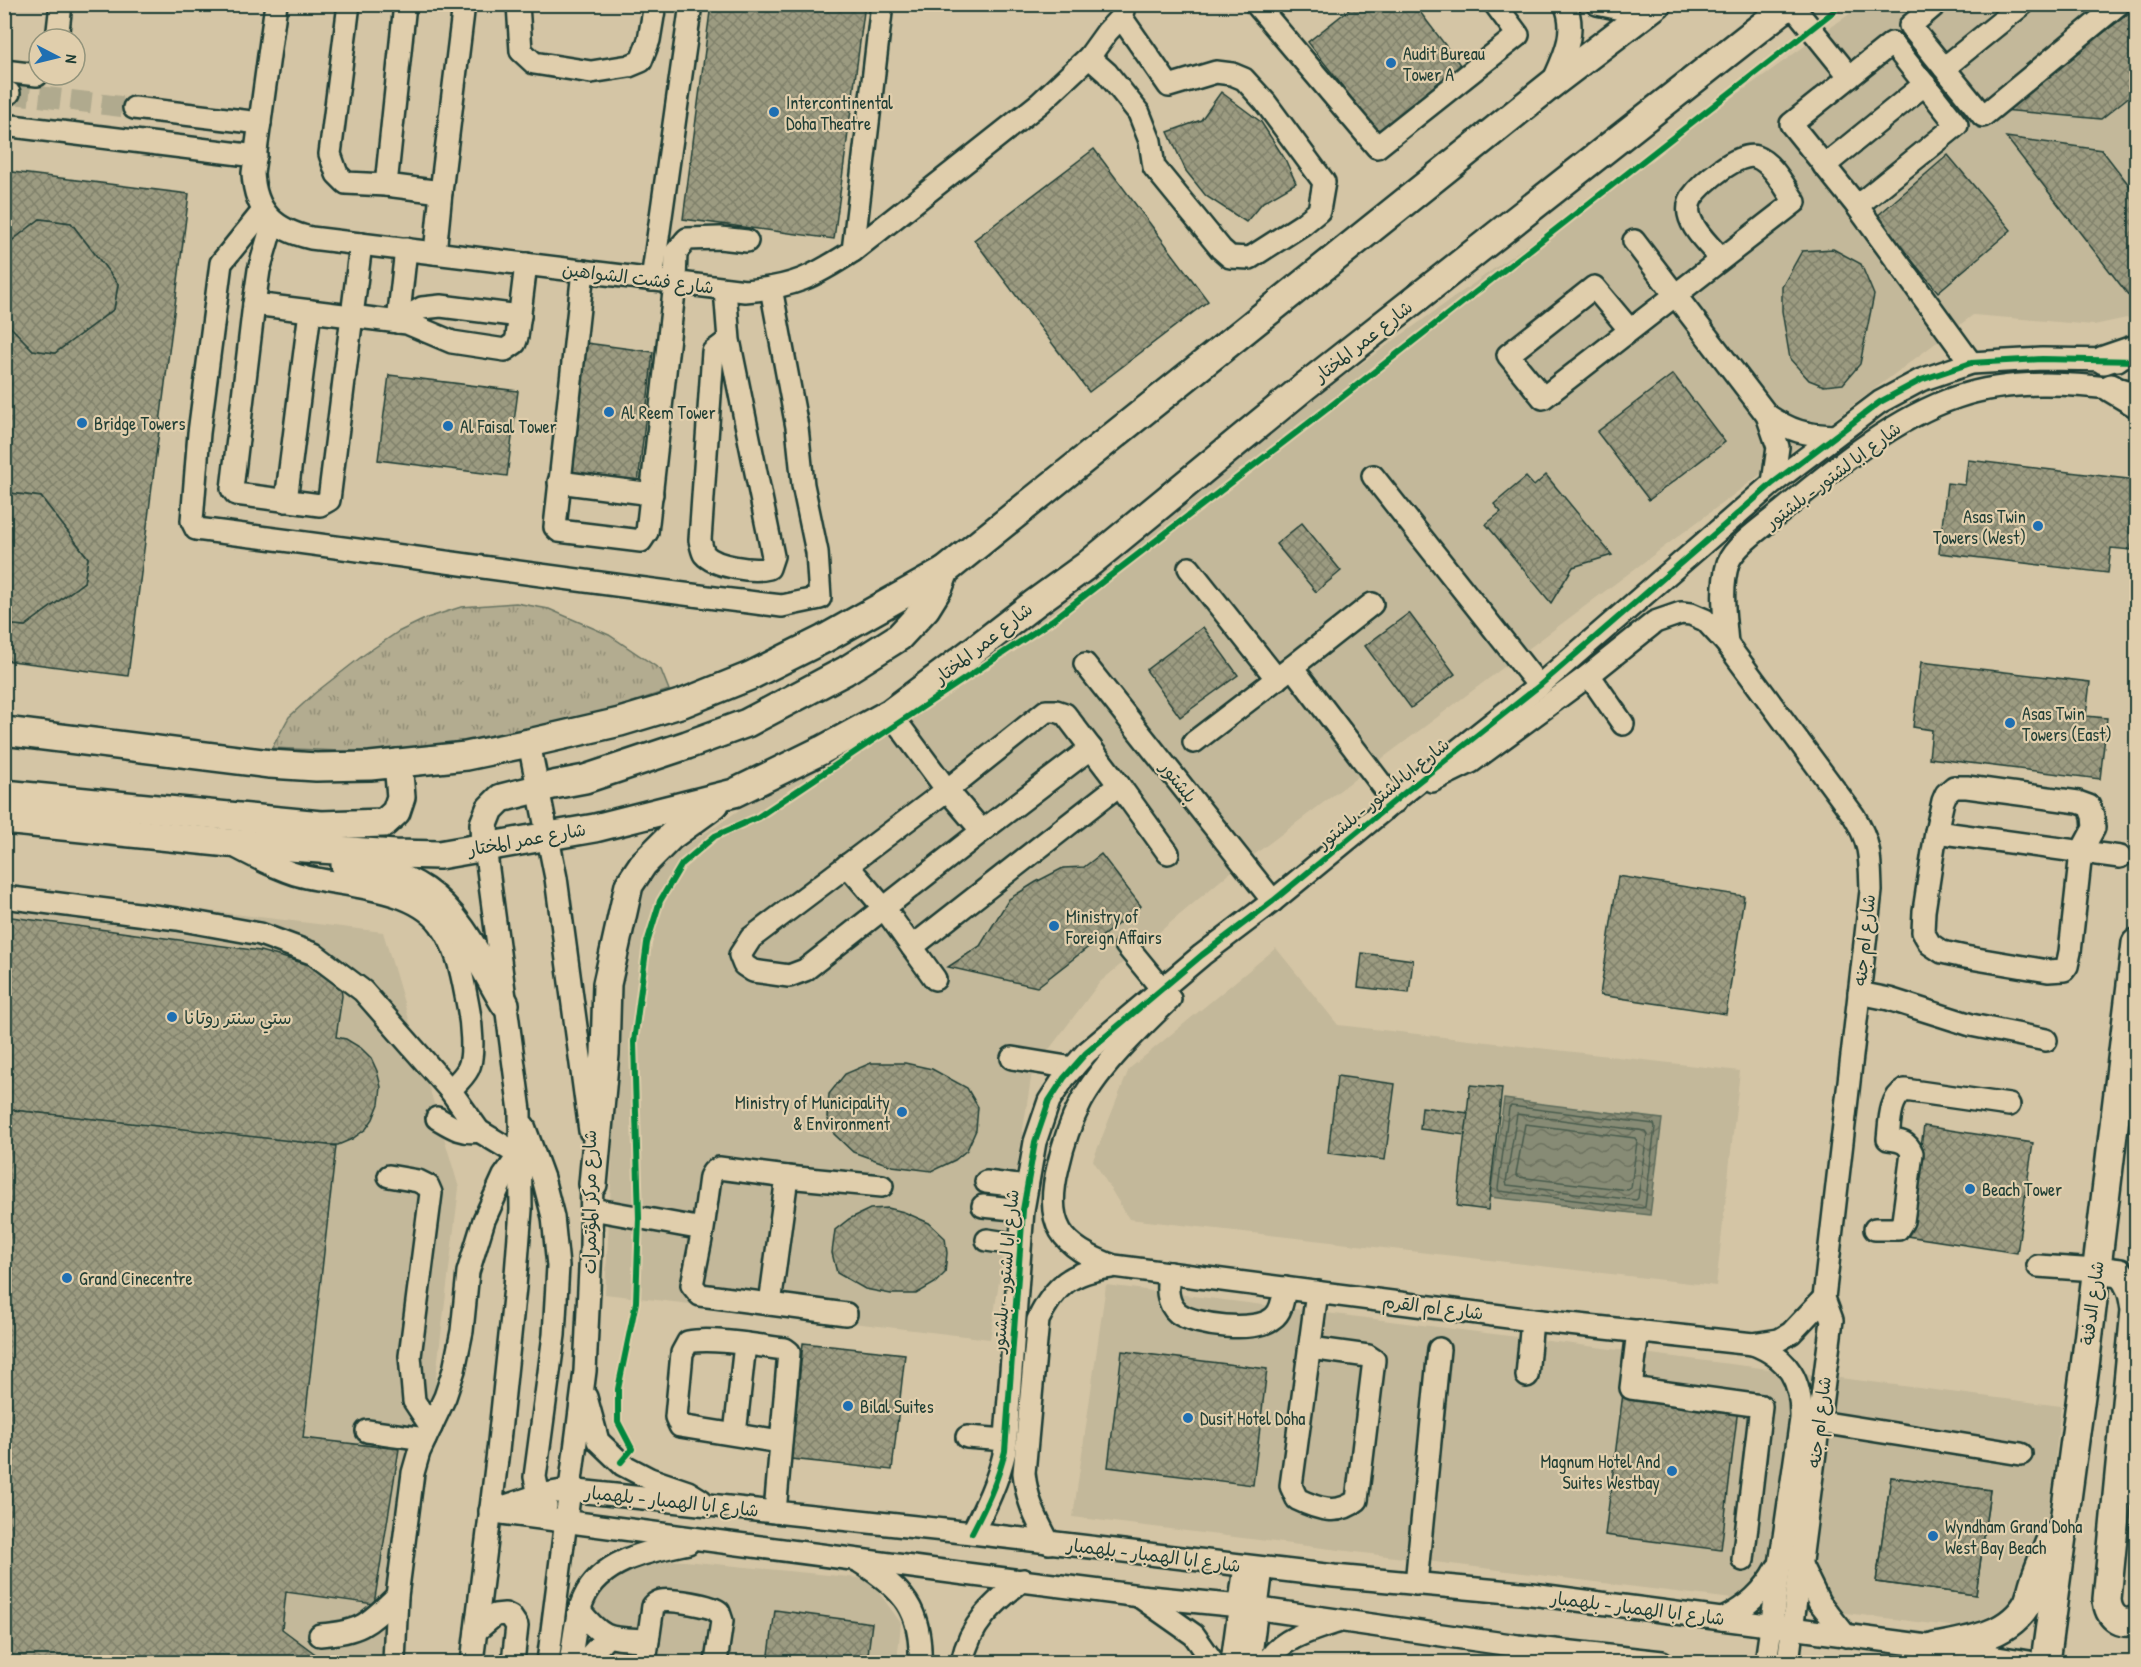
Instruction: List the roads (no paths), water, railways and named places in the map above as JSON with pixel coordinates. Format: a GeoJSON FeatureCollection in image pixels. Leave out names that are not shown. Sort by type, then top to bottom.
{"type":"FeatureCollection","features":[{"type":"Feature","properties":{"kind":"main road","name":"شارع عمر المختار"},"geometry":{"type":"LineString","coordinates":[[4,820],[229,843],[439,855],[595,828],[734,793],[890,714],[1086,566],[1304,387],[1790,4]]}},
{"type":"Feature","properties":{"kind":"main road"},"geometry":{"type":"LineString","coordinates":[[4,731],[270,764],[316,767],[398,764],[466,756],[620,722],[683,703],[750,676],[845,628],[945,571],[1552,84],[1651,9]]}},
{"type":"Feature","properties":{"kind":"main road"},"geometry":{"type":"LineString","coordinates":[[2104,360],[2136,349]]}},
{"type":"Feature","properties":{"kind":"main road"},"geometry":{"type":"LineString","coordinates":[[2124,390],[2136,403]]}},
{"type":"Feature","properties":{"kind":"main road"},"geometry":{"type":"LineString","coordinates":[[486,847],[484,824],[490,809],[501,798],[585,779],[747,723],[790,702],[899,637],[926,608],[939,587],[945,571]]}},
{"type":"Feature","properties":{"kind":"main road"},"geometry":{"type":"LineString","coordinates":[[4,794],[310,824],[384,823],[396,812],[401,796],[398,764]]}},
{"type":"Feature","properties":{"kind":"main road"},"geometry":{"type":"LineString","coordinates":[[593,1197],[605,1053],[607,984],[629,885],[643,864],[671,836],[703,811],[734,793]]}},
{"type":"Feature","properties":{"kind":"main road"},"geometry":{"type":"LineString","coordinates":[[300,847],[314,856],[331,862],[366,868],[400,878],[424,891],[437,902],[461,930],[505,1004]]}},
{"type":"Feature","properties":{"kind":"main road","name":"شارع الدفنة"},"geometry":{"type":"LineString","coordinates":[[2045,1662],[2136,943]]}},
{"type":"Feature","properties":{"kind":"main road"},"geometry":{"type":"LineString","coordinates":[[2096,1270],[2120,1273],[2133,1293],[2135,1310],[2107,1609],[2112,1617],[2120,1622],[2130,1623],[2136,1620]]}},
{"type":"Feature","properties":{"kind":"main road"},"geometry":{"type":"LineString","coordinates":[[1935,1647],[1975,1639],[1997,1630],[2019,1614],[2028,1601],[2055,1530],[2065,1515]]}},
{"type":"Feature","properties":{"kind":"street"},"geometry":{"type":"LineString","coordinates":[[58,27],[61,4]]}},
{"type":"Feature","properties":{"kind":"street"},"geometry":{"type":"LineString","coordinates":[[276,4],[255,156],[254,185],[268,216],[254,304],[232,489],[236,494],[320,505],[329,500],[362,244]]}},
{"type":"Feature","properties":{"kind":"street"},"geometry":{"type":"LineString","coordinates":[[349,4],[330,154],[337,174],[346,183],[441,192]]}},
{"type":"Feature","properties":{"kind":"street"},"geometry":{"type":"LineString","coordinates":[[386,185],[405,4]]}},
{"type":"Feature","properties":{"kind":"street"},"geometry":{"type":"LineString","coordinates":[[435,253],[464,4]]}},
{"type":"Feature","properties":{"kind":"street"},"geometry":{"type":"LineString","coordinates":[[518,4],[521,51],[534,63],[591,72],[629,66],[641,61],[649,40],[655,4]]}},
{"type":"Feature","properties":{"kind":"street"},"geometry":{"type":"LineString","coordinates":[[652,280],[692,4]]}},
{"type":"Feature","properties":{"kind":"street"},"geometry":{"type":"LineString","coordinates":[[853,251],[882,4]]}},
{"type":"Feature","properties":{"kind":"street"},"geometry":{"type":"LineString","coordinates":[[1256,4],[1377,147],[1518,35],[1495,4]]}},
{"type":"Feature","properties":{"kind":"street"},"geometry":{"type":"LineString","coordinates":[[1552,84],[1568,48],[1571,30],[1565,4]]}},
{"type":"Feature","properties":{"kind":"street"},"geometry":{"type":"LineString","coordinates":[[1597,4],[1651,9]]}},
{"type":"Feature","properties":{"kind":"street"},"geometry":{"type":"LineString","coordinates":[[1790,4],[1850,77]]}},
{"type":"Feature","properties":{"kind":"street"},"geometry":{"type":"LineString","coordinates":[[1936,4],[1910,26],[1983,116],[2119,4]]}},
{"type":"Feature","properties":{"kind":"street"},"geometry":{"type":"LineString","coordinates":[[1944,68],[2023,4]]}},
{"type":"Feature","properties":{"kind":"street"},"geometry":{"type":"LineString","coordinates":[[1089,57],[1107,73],[1139,113],[1150,141],[1154,167],[1230,257],[1250,258],[1319,211],[1324,182],[1265,102],[1244,79],[1232,74],[1216,72],[1169,86],[1123,11]]}},
{"type":"Feature","properties":{"kind":"street","name":"شارع فشت الشواهين"},"geometry":{"type":"LineString","coordinates":[[268,216],[296,234],[675,283],[745,291],[801,281],[822,272],[853,251],[1040,104],[1089,57],[1123,11]]}},
{"type":"Feature","properties":{"kind":"street"},"geometry":{"type":"LineString","coordinates":[[1857,206],[1957,125],[1892,43],[1791,124],[1857,206],[1971,363]]}},
{"type":"Feature","properties":{"kind":"street"},"geometry":{"type":"LineString","coordinates":[[4,71],[27,74]]}},
{"type":"Feature","properties":{"kind":"street"},"geometry":{"type":"LineString","coordinates":[[1824,165],[1925,84]]}},
{"type":"Feature","properties":{"kind":"street"},"geometry":{"type":"LineString","coordinates":[[134,112],[259,127]]}},
{"type":"Feature","properties":{"kind":"street"},"geometry":{"type":"LineString","coordinates":[[4,125],[255,156]]}},
{"type":"Feature","properties":{"kind":"street"},"geometry":{"type":"LineString","coordinates":[[1629,329],[1594,287],[1508,355],[1543,398],[1795,202],[1768,165],[1756,157],[1745,156],[1723,169],[1693,196],[1689,206],[1689,216],[1693,225],[1721,259]]}},
{"type":"Feature","properties":{"kind":"street"},"geometry":{"type":"LineString","coordinates":[[268,216],[222,263],[199,433],[192,521],[196,529],[484,569],[782,606],[820,598],[817,552],[803,485],[797,427],[771,288]]}},
{"type":"Feature","properties":{"kind":"street"},"geometry":{"type":"LineString","coordinates":[[583,271],[556,530],[641,541],[647,535],[652,494],[675,283],[676,252],[687,239],[720,238],[747,241]]}},
{"type":"Feature","properties":{"kind":"street"},"geometry":{"type":"LineString","coordinates":[[1634,242],[1767,415],[1778,447],[1773,483]]}},
{"type":"Feature","properties":{"kind":"street"},"geometry":{"type":"LineString","coordinates":[[398,322],[406,249]]}},
{"type":"Feature","properties":{"kind":"street"},"geometry":{"type":"LineString","coordinates":[[254,304],[398,322],[416,326],[452,342],[505,350],[515,343],[526,264]]}},
{"type":"Feature","properties":{"kind":"street"},"geometry":{"type":"LineString","coordinates":[[725,289],[729,340],[773,556],[769,568],[758,571],[714,562],[703,553],[700,540],[713,352],[729,340]]}},
{"type":"Feature","properties":{"kind":"street"},"geometry":{"type":"LineString","coordinates":[[398,322],[422,308],[441,306],[520,316]]}},
{"type":"Feature","properties":{"kind":"street"},"geometry":{"type":"LineString","coordinates":[[286,501],[310,311]]}},
{"type":"Feature","properties":{"kind":"street","name":"شارع ابا لشتور - بلشتور"},"geometry":{"type":"LineString","coordinates":[[972,1533],[1000,1474],[1006,1440],[1023,1210],[1035,1142],[1049,1101],[1086,1053],[1202,955],[1273,901],[1539,686],[1773,483],[1880,402],[1911,386],[1971,363],[2042,359],[2136,361]]}},
{"type":"Feature","properties":{"kind":"street","name":"شارع ابا لشتور - بلشتور"},"geometry":{"type":"LineString","coordinates":[[1727,644],[1722,594],[1729,561],[1742,545],[1795,500],[1906,419],[1959,396],[2014,386],[2042,385],[2124,390]]}},
{"type":"Feature","properties":{"kind":"street"},"geometry":{"type":"LineString","coordinates":[[1767,415],[1795,431],[1811,435],[1834,436]]}},
{"type":"Feature","properties":{"kind":"street"},"geometry":{"type":"LineString","coordinates":[[1373,476],[1539,686]]}},
{"type":"Feature","properties":{"kind":"street"},"geometry":{"type":"LineString","coordinates":[[560,482],[652,494]]}},
{"type":"Feature","properties":{"kind":"street"},"geometry":{"type":"LineString","coordinates":[[1189,568],[1284,673],[1401,796]]}},
{"type":"Feature","properties":{"kind":"street"},"geometry":{"type":"LineString","coordinates":[[1194,742],[1372,604]]}},
{"type":"Feature","properties":{"kind":"street","name":"شارع ام جنه"},"geometry":{"type":"LineString","coordinates":[[1401,796],[1464,766],[1589,675],[1655,622],[1681,613],[1691,614],[1705,620],[1727,644],[1866,835],[1870,858],[1870,891],[1824,1298],[1832,1320],[1820,1422],[1790,1562],[1792,1628],[1788,1662]]}},
{"type":"Feature","properties":{"kind":"street","name":"بلشتور"},"geometry":{"type":"LineString","coordinates":[[1085,664],[1273,901]]}},
{"type":"Feature","properties":{"kind":"street"},"geometry":{"type":"LineString","coordinates":[[1589,675],[1623,724]]}},
{"type":"Feature","properties":{"kind":"street"},"geometry":{"type":"LineString","coordinates":[[1091,748],[805,970],[789,976],[753,971],[744,965],[740,955],[751,938],[947,790],[1046,711],[1065,714],[1091,748],[1119,785],[1168,853]]}},
{"type":"Feature","properties":{"kind":"street"},"geometry":{"type":"LineString","coordinates":[[890,714],[947,790],[982,831]]}},
{"type":"Feature","properties":{"kind":"street","name":"شارع مركز المؤتمرات"},"geometry":{"type":"LineString","coordinates":[[529,743],[556,878],[590,1122],[593,1197],[585,1371],[568,1490],[548,1662]]}},
{"type":"Feature","properties":{"kind":"street"},"geometry":{"type":"LineString","coordinates":[[912,947],[1119,785]]}},
{"type":"Feature","properties":{"kind":"street"},"geometry":{"type":"LineString","coordinates":[[1954,787],[2078,802],[2089,806],[2094,822],[2091,835],[2081,852],[2067,966],[2064,970],[2048,971],[1942,952],[1930,944],[1923,932],[1924,911],[1936,832],[1943,801],[1946,794],[1954,787]]}},
{"type":"Feature","properties":{"kind":"street"},"geometry":{"type":"LineString","coordinates":[[1936,832],[2120,857]]}},
{"type":"Feature","properties":{"kind":"street"},"geometry":{"type":"LineString","coordinates":[[229,843],[260,860],[295,874],[365,887],[405,899],[423,909],[440,924],[458,955],[469,1010],[472,1053],[469,1068],[444,1104]]}},
{"type":"Feature","properties":{"kind":"street"},"geometry":{"type":"LineString","coordinates":[[472,1662],[519,1249],[521,1210],[520,1111],[486,847]]}},
{"type":"Feature","properties":{"kind":"street"},"geometry":{"type":"LineString","coordinates":[[847,865],[884,908],[935,979]]}},
{"type":"Feature","properties":{"kind":"street"},"geometry":{"type":"LineString","coordinates":[[4,897],[177,919],[250,932],[314,954],[363,991],[444,1104],[454,1129],[468,1133],[477,1128]]}},
{"type":"Feature","properties":{"kind":"street"},"geometry":{"type":"LineString","coordinates":[[1126,945],[1162,989]]}},
{"type":"Feature","properties":{"kind":"street","name":"شارع ام القرم"},"geometry":{"type":"LineString","coordinates":[[1202,955],[1186,981],[1101,1072],[1081,1101],[1064,1140],[1052,1190],[1052,1211],[1061,1233],[1074,1248],[1091,1258],[1114,1266],[1317,1293],[1532,1320],[1753,1344],[1779,1340],[1791,1333],[1824,1298]]}},
{"type":"Feature","properties":{"kind":"street"},"geometry":{"type":"LineString","coordinates":[[1859,993],[1889,999],[1971,1025],[2046,1040]]}},
{"type":"Feature","properties":{"kind":"street"},"geometry":{"type":"LineString","coordinates":[[1011,1065],[1069,1073]]}},
{"type":"Feature","properties":{"kind":"street"},"geometry":{"type":"LineString","coordinates":[[1875,1229],[1898,1228],[1903,1221],[1912,1153],[1909,1146],[1903,1142],[1888,1139],[1893,1105],[1897,1095],[1905,1090],[2009,1105]]}},
{"type":"Feature","properties":{"kind":"street"},"geometry":{"type":"LineString","coordinates":[[444,1104],[519,1155]]}},
{"type":"Feature","properties":{"kind":"street"},"geometry":{"type":"LineString","coordinates":[[520,1111],[553,1217],[558,1266],[554,1335],[535,1477],[539,1495],[545,1504],[565,1521]]}},
{"type":"Feature","properties":{"kind":"street"},"geometry":{"type":"LineString","coordinates":[[394,1662],[397,1596],[413,1473],[454,1370],[462,1331],[468,1272],[484,1220],[504,1176],[519,1155]]}},
{"type":"Feature","properties":{"kind":"street"},"geometry":{"type":"LineString","coordinates":[[846,1314],[700,1295],[692,1285],[704,1228],[710,1177],[719,1168],[882,1186]]}},
{"type":"Feature","properties":{"kind":"street"},"geometry":{"type":"LineString","coordinates":[[389,1176],[418,1181],[428,1186],[431,1193],[410,1356],[414,1401],[428,1433]]}},
{"type":"Feature","properties":{"kind":"street"},"geometry":{"type":"LineString","coordinates":[[770,1304],[787,1177]]}},
{"type":"Feature","properties":{"kind":"street"},"geometry":{"type":"LineString","coordinates":[[986,1182],[1027,1186]]}},
{"type":"Feature","properties":{"kind":"street"},"geometry":{"type":"LineString","coordinates":[[593,1197],[704,1228]]}},
{"type":"Feature","properties":{"kind":"street"},"geometry":{"type":"LineString","coordinates":[[982,1206],[1023,1210]]}},
{"type":"Feature","properties":{"kind":"street"},"geometry":{"type":"LineString","coordinates":[[987,1240],[1020,1245]]}},
{"type":"Feature","properties":{"kind":"street","name":"شارع ام القرم"},"geometry":{"type":"LineString","coordinates":[[1049,1543],[1031,1509],[1026,1494],[1024,1473],[1038,1320],[1046,1304],[1060,1287],[1076,1275],[1088,1270],[1114,1266]]}},
{"type":"Feature","properties":{"kind":"street"},"geometry":{"type":"LineString","coordinates":[[2038,1266],[2096,1270]]}},
{"type":"Feature","properties":{"kind":"street"},"geometry":{"type":"LineString","coordinates":[[1169,1273],[1169,1300],[1177,1312],[1190,1319],[1221,1325],[1255,1325],[1274,1318],[1280,1309],[1285,1288]]}},
{"type":"Feature","properties":{"kind":"street"},"geometry":{"type":"LineString","coordinates":[[1310,1348],[1368,1356],[1374,1360],[1357,1500],[1347,1508],[1329,1511],[1311,1505],[1297,1499],[1291,1486],[1317,1293]]}},
{"type":"Feature","properties":{"kind":"street"},"geometry":{"type":"LineString","coordinates":[[1527,1376],[1532,1320]]}},
{"type":"Feature","properties":{"kind":"street"},"geometry":{"type":"LineString","coordinates":[[1638,1331],[1631,1388],[1761,1406],[1743,1560]]}},
{"type":"Feature","properties":{"kind":"street"},"geometry":{"type":"LineString","coordinates":[[775,1512],[789,1352],[785,1349],[745,1344],[688,1342],[682,1353],[677,1422],[680,1426],[780,1442]]}},
{"type":"Feature","properties":{"kind":"street"},"geometry":{"type":"LineString","coordinates":[[735,1434],[745,1344]]}},
{"type":"Feature","properties":{"kind":"street","name":"شارع ام القرم"},"geometry":{"type":"LineString","coordinates":[[1753,1344],[1768,1350],[1791,1372],[1802,1403],[1790,1562],[1771,1626],[1766,1662]]}},
{"type":"Feature","properties":{"kind":"street"},"geometry":{"type":"LineString","coordinates":[[1416,1584],[1439,1348]]}},
{"type":"Feature","properties":{"kind":"street"},"geometry":{"type":"LineString","coordinates":[[585,1371],[586,1402],[598,1441],[623,1465],[650,1479],[688,1492],[710,1505]]}},
{"type":"Feature","properties":{"kind":"street"},"geometry":{"type":"LineString","coordinates":[[1820,1422],[2021,1454]]}},
{"type":"Feature","properties":{"kind":"street"},"geometry":{"type":"LineString","coordinates":[[367,1431],[428,1433]]}},
{"type":"Feature","properties":{"kind":"street"},"geometry":{"type":"LineString","coordinates":[[967,1437],[1006,1440]]}},
{"type":"Feature","properties":{"kind":"street","name":"شارع ابا الهمبار - بلهمبار"},"geometry":{"type":"LineString","coordinates":[[490,1511],[539,1495],[568,1490],[972,1533],[1253,1567],[1532,1594],[1935,1647],[2029,1662]]}},
{"type":"Feature","properties":{"kind":"street","name":"شارع ابا الهمبار - بلهمبار"},"geometry":{"type":"LineString","coordinates":[[490,1511],[700,1540],[1248,1608],[1518,1646],[1662,1662]]}},
{"type":"Feature","properties":{"kind":"street"},"geometry":{"type":"LineString","coordinates":[[570,1662],[584,1597],[603,1573],[621,1562],[644,1553],[700,1540]]}},
{"type":"Feature","properties":{"kind":"street"},"geometry":{"type":"LineString","coordinates":[[855,1559],[885,1578],[901,1593],[912,1609],[921,1643],[920,1662]]}},
{"type":"Feature","properties":{"kind":"street"},"geometry":{"type":"LineString","coordinates":[[1723,1619],[1741,1610],[1757,1597],[1790,1562],[1846,1636]]}},
{"type":"Feature","properties":{"kind":"street"},"geometry":{"type":"LineString","coordinates":[[1250,1662],[1248,1608],[1253,1567]]}},
{"type":"Feature","properties":{"kind":"street"},"geometry":{"type":"LineString","coordinates":[[962,1662],[973,1630],[986,1613],[1023,1580]]}},
{"type":"Feature","properties":{"kind":"street"},"geometry":{"type":"LineString","coordinates":[[320,1635],[344,1633],[361,1628],[397,1596]]}},
{"type":"Feature","properties":{"kind":"street"},"geometry":{"type":"LineString","coordinates":[[1140,1596],[1194,1635],[1214,1662]]}},
{"type":"Feature","properties":{"kind":"street"},"geometry":{"type":"LineString","coordinates":[[645,1662],[653,1606],[664,1600],[716,1608],[722,1616],[716,1662]]}},
{"type":"Feature","properties":{"kind":"street"},"geometry":{"type":"LineString","coordinates":[[1232,1662],[1248,1608]]}},
{"type":"Feature","properties":{"kind":"street"},"geometry":{"type":"LineString","coordinates":[[580,1611],[607,1637],[648,1641]]}},
{"type":"Feature","properties":{"kind":"street"},"geometry":{"type":"LineString","coordinates":[[476,1631],[495,1615],[505,1614],[511,1617],[517,1626],[513,1662]]}},
{"type":"Feature","properties":{"kind":"street"},"geometry":{"type":"LineString","coordinates":[[1267,1662],[1272,1653],[1284,1644],[1308,1632],[1343,1621]]}},
{"type":"Feature","properties":{"kind":"street"},"geometry":{"type":"LineString","coordinates":[[584,1662],[607,1637]]}},
{"type":"Feature","properties":{"kind":"water"},"geometry":{"type":"Polygon","coordinates":[[[1504,1099],[1662,1119],[1650,1215],[1490,1197],[1504,1099]]]}},
{"type":"Feature","properties":{"kind":"tunnel"},"geometry":{"type":"LineString","coordinates":[[9,93],[134,108]]}},
{"type":"Feature","properties":{"kind":"place","name":"Audit Bureau Tower A"},"geometry":{"type":"Point","coordinates":[1391,63]}},
{"type":"Feature","properties":{"kind":"place","name":"Intercontinental Doha Theatre"},"geometry":{"type":"Point","coordinates":[774,112]}},
{"type":"Feature","properties":{"kind":"place","name":"Al Reem Tower"},"geometry":{"type":"Point","coordinates":[609,412]}},
{"type":"Feature","properties":{"kind":"place","name":"Bridge Towers"},"geometry":{"type":"Point","coordinates":[82,423]}},
{"type":"Feature","properties":{"kind":"place","name":"Al Faisal Tower"},"geometry":{"type":"Point","coordinates":[448,426]}},
{"type":"Feature","properties":{"kind":"place","name":"Asas Twin Towers (West)"},"geometry":{"type":"Point","coordinates":[2038,526]}},
{"type":"Feature","properties":{"kind":"place","name":"Asas Twin Towers (East)"},"geometry":{"type":"Point","coordinates":[2010,723]}},
{"type":"Feature","properties":{"kind":"place","name":"Ministry of Foreign Affairs"},"geometry":{"type":"Point","coordinates":[1054,926]}},
{"type":"Feature","properties":{"kind":"place","name":"ستي سنتر روتانا"},"geometry":{"type":"Point","coordinates":[172,1017]}},
{"type":"Feature","properties":{"kind":"place","name":"Ministry of Municipality & Environment"},"geometry":{"type":"Point","coordinates":[902,1112]}},
{"type":"Feature","properties":{"kind":"place","name":"Beach Tower"},"geometry":{"type":"Point","coordinates":[1970,1189]}},
{"type":"Feature","properties":{"kind":"place","name":"Grand Cinecentre"},"geometry":{"type":"Point","coordinates":[67,1278]}},
{"type":"Feature","properties":{"kind":"place","name":"Bilal Suites"},"geometry":{"type":"Point","coordinates":[848,1406]}},
{"type":"Feature","properties":{"kind":"place","name":"Dusit Hotel Doha"},"geometry":{"type":"Point","coordinates":[1188,1418]}},
{"type":"Feature","properties":{"kind":"place","name":"Magnum Hotel And Suites Westbay"},"geometry":{"type":"Point","coordinates":[1672,1471]}},
{"type":"Feature","properties":{"kind":"place","name":"Wyndham Grand Doha West Bay Beach"},"geometry":{"type":"Point","coordinates":[1933,1536]}}]}
